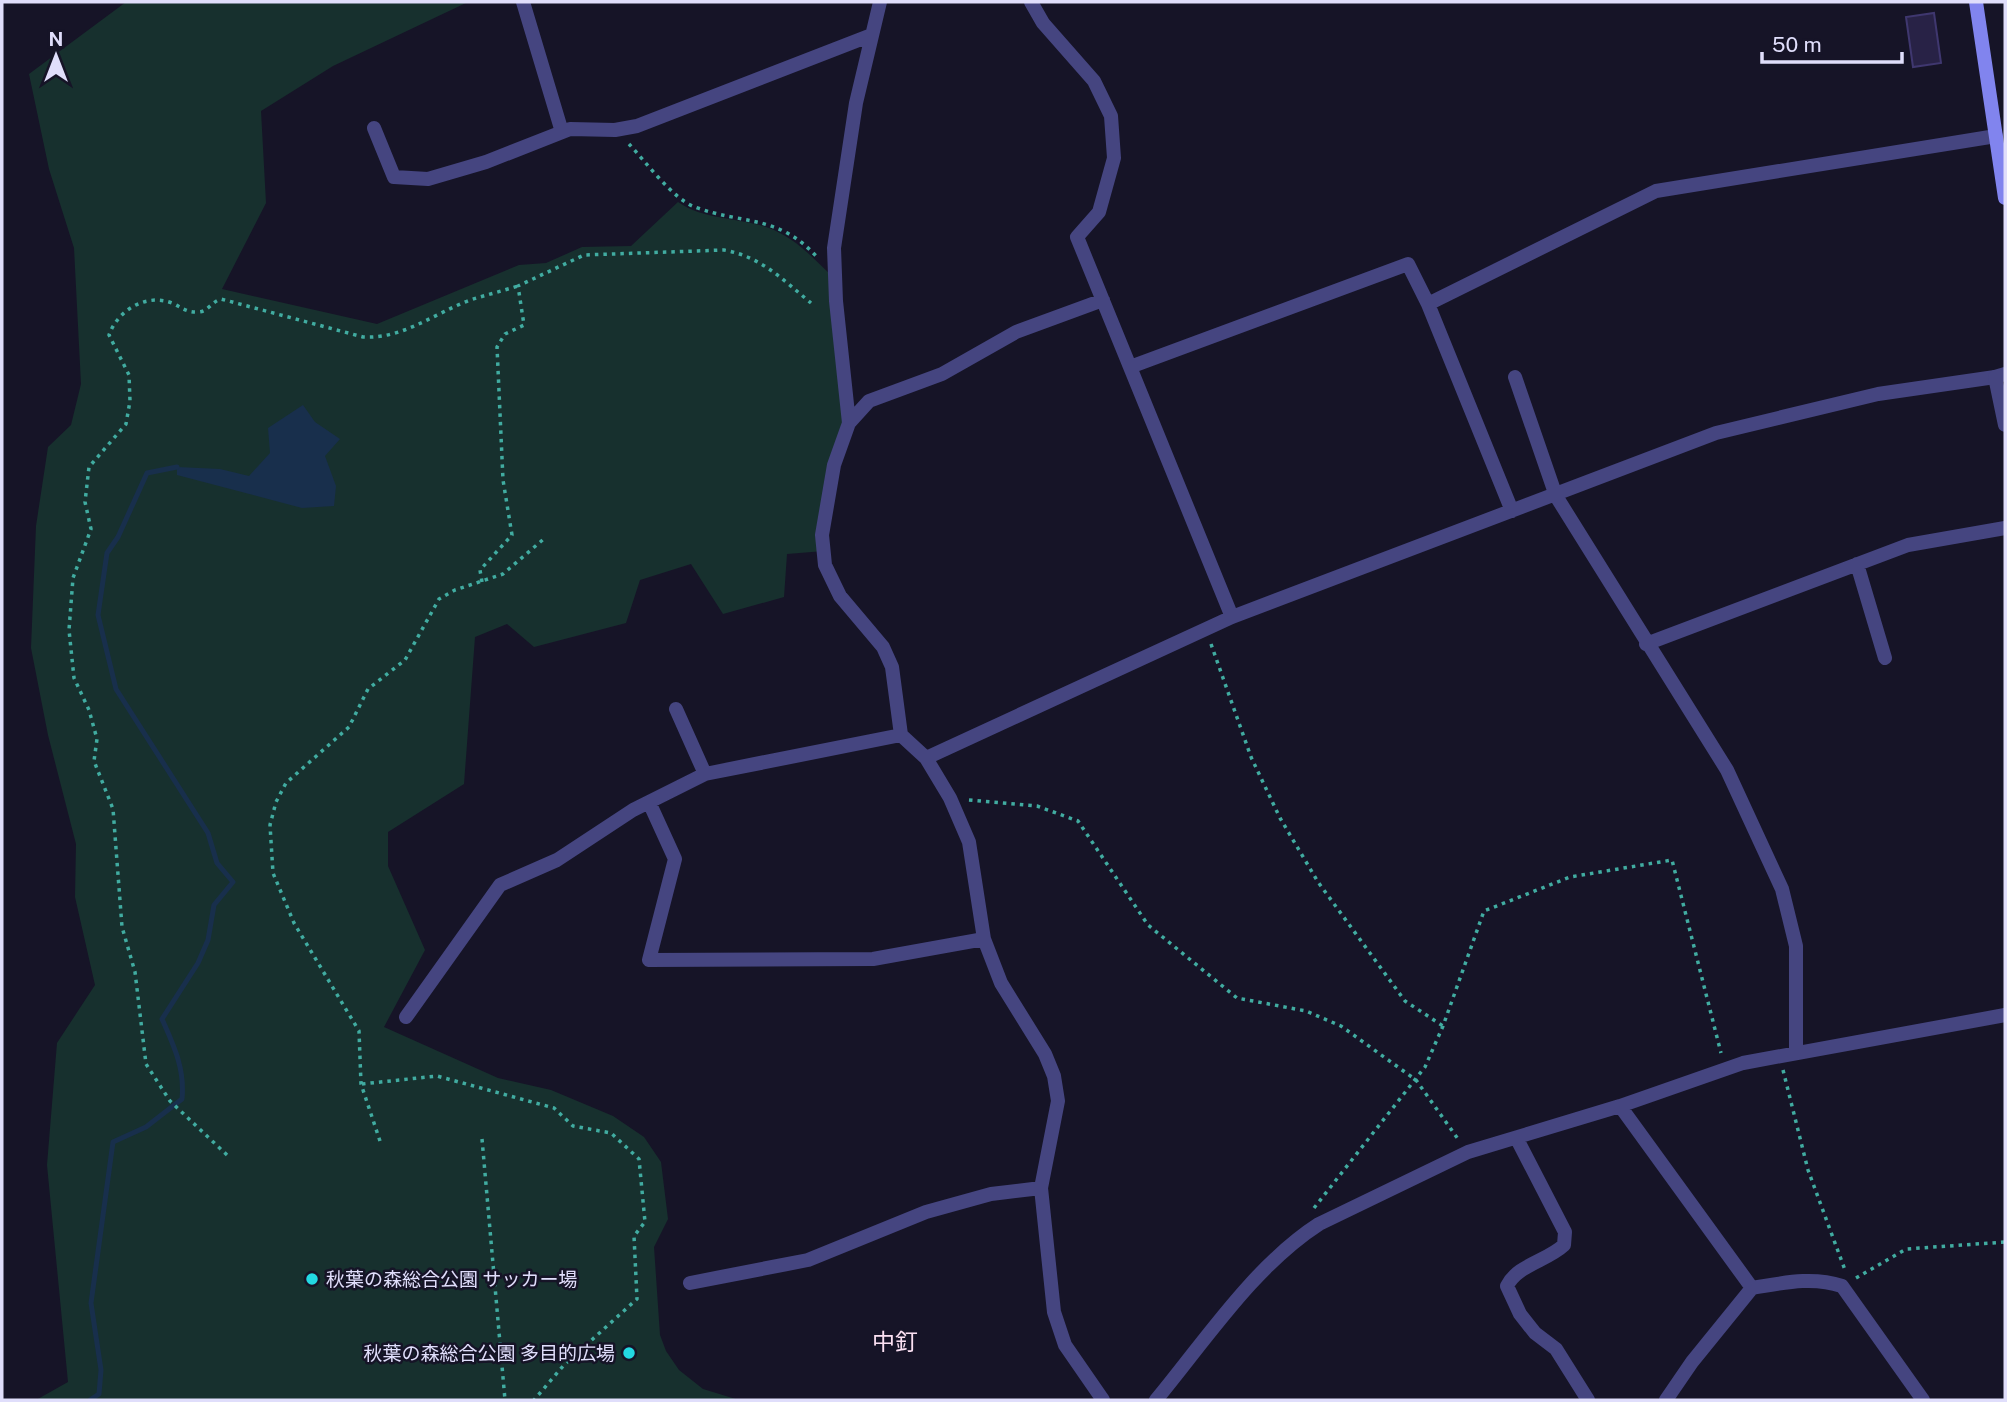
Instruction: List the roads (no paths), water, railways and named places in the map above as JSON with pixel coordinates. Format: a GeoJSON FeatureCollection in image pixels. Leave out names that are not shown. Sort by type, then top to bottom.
{"type":"FeatureCollection","features":[{"type":"Feature","properties":{"kind":"main road"},"geometry":{"type":"LineString","coordinates":[[1976,2],[2005,198]]}},
{"type":"Feature","properties":{"kind":"street"},"geometry":{"type":"LineString","coordinates":[[523,2],[562,132]]}},
{"type":"Feature","properties":{"kind":"street"},"geometry":{"type":"LineString","coordinates":[[849,423],[834,248],[869,36],[880,2]]}},
{"type":"Feature","properties":{"kind":"street"},"geometry":{"type":"LineString","coordinates":[[1031,2],[1043,23],[1094,81],[1111,116],[1114,158],[1099,212],[1077,237],[1232,617]]}},
{"type":"Feature","properties":{"kind":"street"},"geometry":{"type":"LineString","coordinates":[[374,128],[394,177],[428,178],[486,162],[570,129],[615,130],[637,126],[869,36]]}},
{"type":"Feature","properties":{"kind":"street"},"geometry":{"type":"LineString","coordinates":[[1428,304],[1656,191],[1996,136]]}},
{"type":"Feature","properties":{"kind":"street"},"geometry":{"type":"LineString","coordinates":[[1130,367],[1408,264],[1428,304],[1512,511]]}},
{"type":"Feature","properties":{"kind":"street"},"geometry":{"type":"LineString","coordinates":[[1102,300],[1016,332],[942,374],[869,401],[849,423],[834,465],[822,535],[825,565],[840,596],[883,647],[892,667],[901,734],[926,758],[950,799],[969,842],[984,939],[1001,984],[1045,1054],[1054,1076],[1058,1101],[1041,1188],[1054,1311],[1065,1345],[1103,1400]]}},
{"type":"Feature","properties":{"kind":"street"},"geometry":{"type":"LineString","coordinates":[[926,758],[1232,617],[1716,433],[1878,394],[2000,375],[2005,425]]}},
{"type":"Feature","properties":{"kind":"street"},"geometry":{"type":"LineString","coordinates":[[1515,377],[1556,496],[1727,770],[1782,889],[1796,946],[1796,1053]]}},
{"type":"Feature","properties":{"kind":"street"},"geometry":{"type":"LineString","coordinates":[[1646,644],[1908,545],[2005,528]]}},
{"type":"Feature","properties":{"kind":"street"},"geometry":{"type":"LineString","coordinates":[[1857,564],[1885,658]]}},
{"type":"Feature","properties":{"kind":"street"},"geometry":{"type":"LineString","coordinates":[[676,709],[705,774]]}},
{"type":"Feature","properties":{"kind":"street"},"geometry":{"type":"LineString","coordinates":[[406,1017],[500,885],[557,860],[649,803],[705,774],[901,734]]}},
{"type":"Feature","properties":{"kind":"street"},"geometry":{"type":"LineString","coordinates":[[649,803],[675,859],[649,960],[873,959],[984,939]]}},
{"type":"Feature","properties":{"kind":"street"},"geometry":{"type":"LineString","coordinates":[[1156,1400],[1272,1260],[1298,1237],[1319,1224],[1468,1152],[1620,1106],[1725,1069],[1780,1056],[2005,1015]]}},
{"type":"Feature","properties":{"kind":"street"},"geometry":{"type":"LineString","coordinates":[[1620,1106],[1752,1288]]}},
{"type":"Feature","properties":{"kind":"street"},"geometry":{"type":"LineString","coordinates":[[1517,1139],[1564,1232],[1563,1245],[1553,1256],[1512,1275],[1507,1286],[1520,1314],[1535,1332],[1556,1349],[1588,1400]]}},
{"type":"Feature","properties":{"kind":"street"},"geometry":{"type":"LineString","coordinates":[[690,1283],[808,1260],[926,1212],[991,1194],[1041,1188]]}},
{"type":"Feature","properties":{"kind":"street"},"geometry":{"type":"LineString","coordinates":[[1666,1400],[1692,1362],[1752,1288],[1802,1280],[1824,1280],[1842,1286],[1923,1400]]}},
{"type":"Feature","properties":{"kind":"water"},"geometry":{"type":"Polygon","coordinates":[[[303,405],[315,422],[340,439],[325,456],[336,486],[334,506],[302,508],[177,475],[177,467],[220,469],[249,476],[270,453],[268,428],[303,405]]]}},
{"type":"Feature","properties":{"kind":"waterway"},"geometry":{"type":"LineString","coordinates":[[90,1400],[99,1394],[101,1370],[91,1303],[113,1142],[146,1127],[182,1099],[180,1068],[162,1019],[198,963],[208,940],[214,905],[233,882],[217,863],[208,833],[116,689],[98,615],[107,553],[118,537],[147,473],[177,467]]}},
{"type":"Feature","properties":{"kind":"place","name":"秋葉の森総合公園 サッカー場"},"geometry":{"type":"Point","coordinates":[312,1279]}},
{"type":"Feature","properties":{"kind":"place","name":"秋葉の森総合公園 多目的広場"},"geometry":{"type":"Point","coordinates":[629,1353]}},
{"type":"Feature","properties":{"kind":"district","name":"中釘"},"geometry":{"type":"Point","coordinates":[895,1342]}}]}
